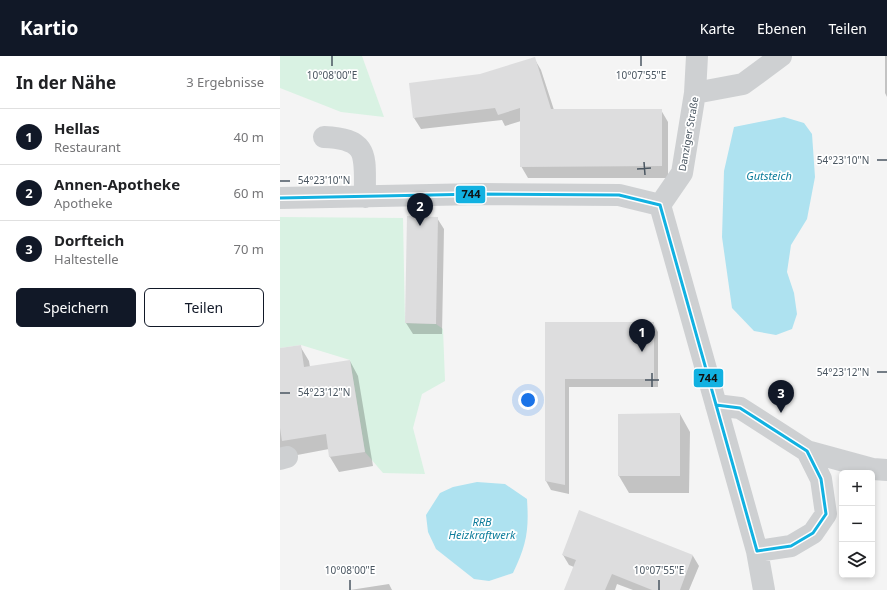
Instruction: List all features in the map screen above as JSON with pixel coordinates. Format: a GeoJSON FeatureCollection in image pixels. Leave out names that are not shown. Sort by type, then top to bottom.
{"type":"FeatureCollection","features":[{"type":"Feature","properties":{"kind":"street","name":"Danziger Straße"},"geometry":{"type":"LineString","coordinates":[[660,204],[682,173],[695,93],[697,56]]}},
{"type":"Feature","properties":{"kind":"street"},"geometry":{"type":"LineString","coordinates":[[695,93],[743,84],[781,56]]}},
{"type":"Feature","properties":{"kind":"street"},"geometry":{"type":"LineString","coordinates":[[324,137],[342,138],[359,146],[364,156],[364,197]]}},
{"type":"Feature","properties":{"kind":"street"},"geometry":{"type":"LineString","coordinates":[[280,198],[480,194],[619,194],[660,204],[757,552],[764,590]]}},
{"type":"Feature","properties":{"kind":"street"},"geometry":{"type":"LineString","coordinates":[[716,405],[740,408],[807,451],[873,469],[887,470]]}},
{"type":"Feature","properties":{"kind":"street"},"geometry":{"type":"LineString","coordinates":[[757,552],[791,546],[813,533],[826,514],[821,479],[807,451]]}},
{"type":"Feature","properties":{"kind":"green space"},"geometry":{"type":"Polygon","coordinates":[[[280,56],[362,56],[384,117],[341,112],[280,88],[280,56]]]}},
{"type":"Feature","properties":{"kind":"green space"},"geometry":{"type":"Polygon","coordinates":[[[280,217],[403,218],[405,323],[436,324],[443,329],[445,381],[422,394],[413,428],[425,474],[383,473],[365,452],[350,360],[301,345],[280,348],[280,217]]]}},
{"type":"Feature","properties":{"kind":"water","name":"Gutsteich"},"geometry":{"type":"Polygon","coordinates":[[[784,117],[804,123],[812,134],[815,177],[807,219],[791,245],[787,272],[794,293],[797,314],[792,329],[776,335],[754,331],[732,308],[722,237],[724,171],[734,127],[784,117]]]}},
{"type":"Feature","properties":{"kind":"water","name":"RRB Heizkraftwerk"},"geometry":{"type":"Polygon","coordinates":[[[477,482],[505,484],[527,499],[528,520],[526,537],[513,573],[489,581],[474,579],[436,549],[428,532],[426,515],[440,493],[453,487],[477,482]]]}},
{"type":"Feature","properties":{"kind":"building"},"geometry":{"type":"Polygon","coordinates":[[[535,57],[551,109],[662,109],[662,166],[520,167],[520,108],[498,115],[495,108],[413,118],[409,83],[480,74],[535,57]]]}},
{"type":"Feature","properties":{"kind":"building"},"geometry":{"type":"Polygon","coordinates":[[[407,216],[438,217],[436,324],[405,323],[407,216]]]}},
{"type":"Feature","properties":{"kind":"building"},"geometry":{"type":"Polygon","coordinates":[[[545,322],[654,322],[654,379],[565,379],[565,485],[545,481],[545,322]]]}},
{"type":"Feature","properties":{"kind":"building"},"geometry":{"type":"Polygon","coordinates":[[[301,345],[304,367],[350,360],[365,452],[329,457],[326,434],[282,441],[280,428],[280,348],[301,345]]]}},
{"type":"Feature","properties":{"kind":"building"},"geometry":{"type":"Polygon","coordinates":[[[680,413],[680,476],[618,476],[618,414],[680,413]]]}},
{"type":"Feature","properties":{"kind":"building"},"geometry":{"type":"Polygon","coordinates":[[[579,510],[693,555],[680,590],[652,590],[612,574],[605,590],[564,590],[576,560],[562,555],[579,510]]]}},
{"type":"Feature","properties":{"kind":"transit line","name":"744"},"geometry":{"type":"LineString","coordinates":[[280,198],[480,194],[619,195],[660,205]]}},
{"type":"Feature","properties":{"kind":"transit line","name":"744"},"geometry":{"type":"LineString","coordinates":[[660,205],[757,551]]}},
{"type":"Feature","properties":{"kind":"transit line","name":"744"},"geometry":{"type":"LineString","coordinates":[[716,405],[740,408],[807,451],[821,479],[826,514],[813,533],[791,546],[757,551]]}},
{"type":"Feature","properties":{"kind":"place","name":"Annen-Apotheke"},"geometry":{"type":"Point","coordinates":[420,226]}},
{"type":"Feature","properties":{"kind":"place","name":"Hellas"},"geometry":{"type":"Point","coordinates":[642,352]}},
{"type":"Feature","properties":{"kind":"place","name":"Dorfteich"},"geometry":{"type":"Point","coordinates":[781,413]}}]}
